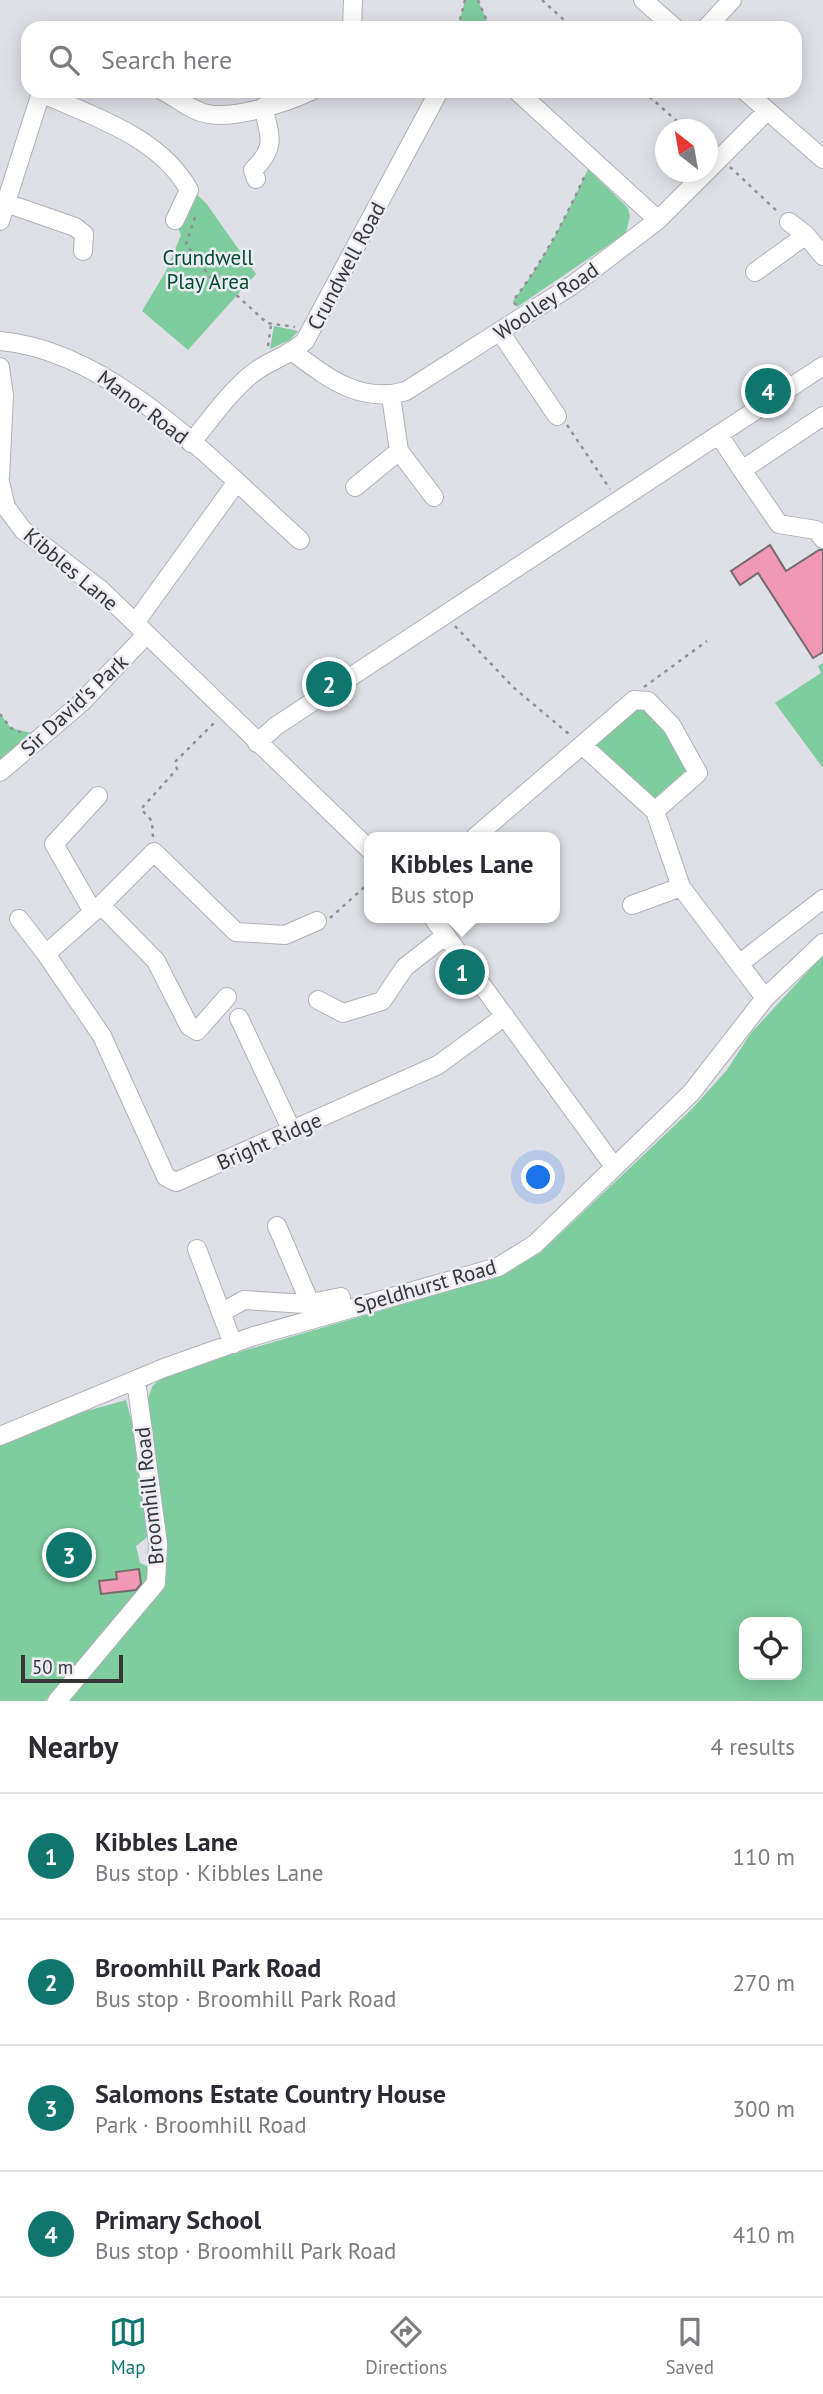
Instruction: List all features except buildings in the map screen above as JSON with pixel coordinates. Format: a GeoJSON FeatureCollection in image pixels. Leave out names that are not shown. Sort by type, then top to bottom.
{"type":"FeatureCollection","features":[{"type":"Feature","properties":{"kind":"street"},"geometry":{"type":"LineString","coordinates":[[352,21],[353,0]]}},
{"type":"Feature","properties":{"kind":"street"},"geometry":{"type":"LineString","coordinates":[[643,0],[667,21]]}},
{"type":"Feature","properties":{"kind":"street"},"geometry":{"type":"LineString","coordinates":[[712,21],[732,0]]}},
{"type":"Feature","properties":{"kind":"street"},"geometry":{"type":"LineString","coordinates":[[39,98],[3,212],[75,227],[84,234],[83,251]]}},
{"type":"Feature","properties":{"kind":"street"},"geometry":{"type":"LineString","coordinates":[[52,98],[103,121],[161,153],[178,170],[189,190],[175,220]]}},
{"type":"Feature","properties":{"kind":"street"},"geometry":{"type":"LineString","coordinates":[[174,98],[209,115],[263,107],[296,98]]}},
{"type":"Feature","properties":{"kind":"street","name":"Crundwell Road"},"geometry":{"type":"LineString","coordinates":[[191,443],[240,384],[264,366],[293,352],[312,331],[435,98]]}},
{"type":"Feature","properties":{"kind":"street"},"geometry":{"type":"LineString","coordinates":[[525,98],[658,220]]}},
{"type":"Feature","properties":{"kind":"street"},"geometry":{"type":"LineString","coordinates":[[753,98],[823,159]]}},
{"type":"Feature","properties":{"kind":"street"},"geometry":{"type":"LineString","coordinates":[[256,179],[253,170],[268,156],[271,141],[263,107]]}},
{"type":"Feature","properties":{"kind":"street","name":"Woolley Road"},"geometry":{"type":"LineString","coordinates":[[391,396],[406,391],[574,284],[658,220],[767,111]]}},
{"type":"Feature","properties":{"kind":"street"},"geometry":{"type":"LineString","coordinates":[[789,222],[806,234],[823,256]]}},
{"type":"Feature","properties":{"kind":"street"},"geometry":{"type":"LineString","coordinates":[[755,271],[806,234]]}},
{"type":"Feature","properties":{"kind":"street"},"geometry":{"type":"LineString","coordinates":[[500,332],[557,416]]}},
{"type":"Feature","properties":{"kind":"street","name":"Manor Road"},"geometry":{"type":"LineString","coordinates":[[0,341],[45,349],[94,369],[133,396],[191,443],[300,540]]}},
{"type":"Feature","properties":{"kind":"street"},"geometry":{"type":"LineString","coordinates":[[293,352],[332,381],[360,394],[391,396],[399,451],[434,496]]}},
{"type":"Feature","properties":{"kind":"street"},"geometry":{"type":"LineString","coordinates":[[257,743],[275,726],[823,366]]}},
{"type":"Feature","properties":{"kind":"street"},"geometry":{"type":"LineString","coordinates":[[0,367],[4,395],[0,477]]}},
{"type":"Feature","properties":{"kind":"street"},"geometry":{"type":"LineString","coordinates":[[743,470],[823,416]]}},
{"type":"Feature","properties":{"kind":"street"},"geometry":{"type":"LineString","coordinates":[[719,435],[779,524],[816,530],[823,539]]}},
{"type":"Feature","properties":{"kind":"street"},"geometry":{"type":"LineString","coordinates":[[355,487],[377,466],[399,451]]}},
{"type":"Feature","properties":{"kind":"street","name":"Kibbles Lane"},"geometry":{"type":"LineString","coordinates":[[0,482],[6,507],[23,530],[101,590],[364,844]]}},
{"type":"Feature","properties":{"kind":"street"},"geometry":{"type":"LineString","coordinates":[[140,629],[236,482]]}},
{"type":"Feature","properties":{"kind":"street","name":"Sir David's Park"},"geometry":{"type":"LineString","coordinates":[[0,772],[81,703],[140,629]]}},
{"type":"Feature","properties":{"kind":"street"},"geometry":{"type":"LineString","coordinates":[[481,832],[634,700],[648,701],[673,726],[698,773],[655,811]]}},
{"type":"Feature","properties":{"kind":"street"},"geometry":{"type":"LineString","coordinates":[[582,746],[655,811],[681,887],[765,998]]}},
{"type":"Feature","properties":{"kind":"street"},"geometry":{"type":"LineString","coordinates":[[98,796],[54,844],[97,909],[156,961],[189,1026],[197,1031],[227,997]]}},
{"type":"Feature","properties":{"kind":"street"},"geometry":{"type":"LineString","coordinates":[[19,919],[46,954],[97,909],[154,852],[236,932],[285,935],[317,921]]}},
{"type":"Feature","properties":{"kind":"street"},"geometry":{"type":"LineString","coordinates":[[632,905],[681,887]]}},
{"type":"Feature","properties":{"kind":"street"},"geometry":{"type":"LineString","coordinates":[[739,964],[823,899]]}},
{"type":"Feature","properties":{"kind":"street"},"geometry":{"type":"LineString","coordinates":[[437,923],[613,1165]]}},
{"type":"Feature","properties":{"kind":"street"},"geometry":{"type":"LineString","coordinates":[[318,1000],[343,1013],[382,1001],[405,967],[446,935]]}},
{"type":"Feature","properties":{"kind":"street","name":"Speldhurst Road"},"geometry":{"type":"LineString","coordinates":[[0,1436],[136,1380],[233,1344],[498,1267],[535,1244],[613,1165],[691,1093],[765,998],[823,943]]}},
{"type":"Feature","properties":{"kind":"street","name":"Bright Ridge"},"geometry":{"type":"LineString","coordinates":[[46,954],[102,1036],[166,1177],[176,1182],[438,1065],[505,1016]]}},
{"type":"Feature","properties":{"kind":"street"},"geometry":{"type":"LineString","coordinates":[[239,1018],[292,1131]]}},
{"type":"Feature","properties":{"kind":"street"},"geometry":{"type":"LineString","coordinates":[[277,1226],[310,1303]]}},
{"type":"Feature","properties":{"kind":"street"},"geometry":{"type":"LineString","coordinates":[[197,1249],[233,1344]]}},
{"type":"Feature","properties":{"kind":"street"},"geometry":{"type":"LineString","coordinates":[[221,1313],[244,1300],[310,1303],[341,1297]]}},
{"type":"Feature","properties":{"kind":"street","name":"Broomhill Road"},"geometry":{"type":"LineString","coordinates":[[57,1701],[156,1583],[158,1544],[136,1380]]}},
{"type":"Feature","properties":{"kind":"path"},"geometry":{"type":"LineString","coordinates":[[460,21],[465,0]]}},
{"type":"Feature","properties":{"kind":"path"},"geometry":{"type":"LineString","coordinates":[[478,0],[487,21]]}},
{"type":"Feature","properties":{"kind":"path"},"geometry":{"type":"LineString","coordinates":[[542,0],[565,21]]}},
{"type":"Feature","properties":{"kind":"path"},"geometry":{"type":"LineString","coordinates":[[651,98],[675,119]]}},
{"type":"Feature","properties":{"kind":"path"},"geometry":{"type":"LineString","coordinates":[[721,159],[789,222]]}},
{"type":"Feature","properties":{"kind":"path"},"geometry":{"type":"LineString","coordinates":[[523,317],[513,301],[537,270],[561,228],[592,160]]}},
{"type":"Feature","properties":{"kind":"path"},"geometry":{"type":"LineString","coordinates":[[189,190],[195,221],[186,244],[213,281],[232,291],[267,323],[312,331]]}},
{"type":"Feature","properties":{"kind":"path"},"geometry":{"type":"LineString","coordinates":[[557,416],[563,420],[619,502]]}},
{"type":"Feature","properties":{"kind":"path"},"geometry":{"type":"LineString","coordinates":[[446,614],[475,650],[514,688],[582,746]]}},
{"type":"Feature","properties":{"kind":"path"},"geometry":{"type":"LineString","coordinates":[[634,700],[646,685],[707,641]]}},
{"type":"Feature","properties":{"kind":"path"},"geometry":{"type":"LineString","coordinates":[[154,852],[152,821],[141,809],[177,769],[175,762],[226,711]]}},
{"type":"Feature","properties":{"kind":"path"},"geometry":{"type":"LineString","coordinates":[[0,715],[11,728],[43,736]]}},
{"type":"Feature","properties":{"kind":"path"},"geometry":{"type":"LineString","coordinates":[[317,921],[333,917],[364,888]]}},
{"type":"Feature","properties":{"kind":"green space"},"geometry":{"type":"Polygon","coordinates":[[[465,0],[478,0],[487,21],[460,21],[465,0]]]}},
{"type":"Feature","properties":{"kind":"green space"},"geometry":{"type":"Polygon","coordinates":[[[588,169],[628,208],[630,216],[626,233],[517,307],[513,301],[554,238],[588,169]]]}},
{"type":"Feature","properties":{"kind":"green space","name":"Crundwell Play Area"},"geometry":{"type":"Polygon","coordinates":[[[193,191],[206,203],[256,274],[188,350],[142,311],[166,271],[181,235],[175,220],[193,191]]]}},
{"type":"Feature","properties":{"kind":"green space"},"geometry":{"type":"Polygon","coordinates":[[[274,326],[298,331],[290,340],[270,349],[274,326]]]}},
{"type":"Feature","properties":{"kind":"green space"},"geometry":{"type":"Polygon","coordinates":[[[823,663],[823,768],[775,703],[821,673],[818,666],[823,663]]]}},
{"type":"Feature","properties":{"kind":"green space"},"geometry":{"type":"Polygon","coordinates":[[[648,701],[698,773],[655,811],[582,745],[648,701]]]}},
{"type":"Feature","properties":{"kind":"green space"},"geometry":{"type":"Polygon","coordinates":[[[0,714],[11,728],[43,736],[0,772],[0,714]]]}},
{"type":"Feature","properties":{"kind":"green space"},"geometry":{"type":"Polygon","coordinates":[[[823,955],[823,1701],[55,1701],[161,1585],[146,1405],[152,1387],[164,1374],[502,1275],[540,1253],[692,1109],[727,1070],[751,1033],[823,955]]]}},
{"type":"Feature","properties":{"kind":"green space"},"geometry":{"type":"Polygon","coordinates":[[[126,1400],[142,1461],[150,1535],[136,1546],[140,1563],[151,1568],[150,1587],[45,1701],[0,1701],[0,1444],[55,1420],[126,1400]]]}},
{"type":"Feature","properties":{"kind":"place","name":"Primary School"},"geometry":{"type":"Point","coordinates":[768,391]}},
{"type":"Feature","properties":{"kind":"place","name":"Broomhill Park Road"},"geometry":{"type":"Point","coordinates":[329,684]}},
{"type":"Feature","properties":{"kind":"place","name":"Kibbles Lane"},"geometry":{"type":"Point","coordinates":[462,972]}},
{"type":"Feature","properties":{"kind":"place","name":"Salomons Estate Country House"},"geometry":{"type":"Point","coordinates":[69,1555]}}]}
